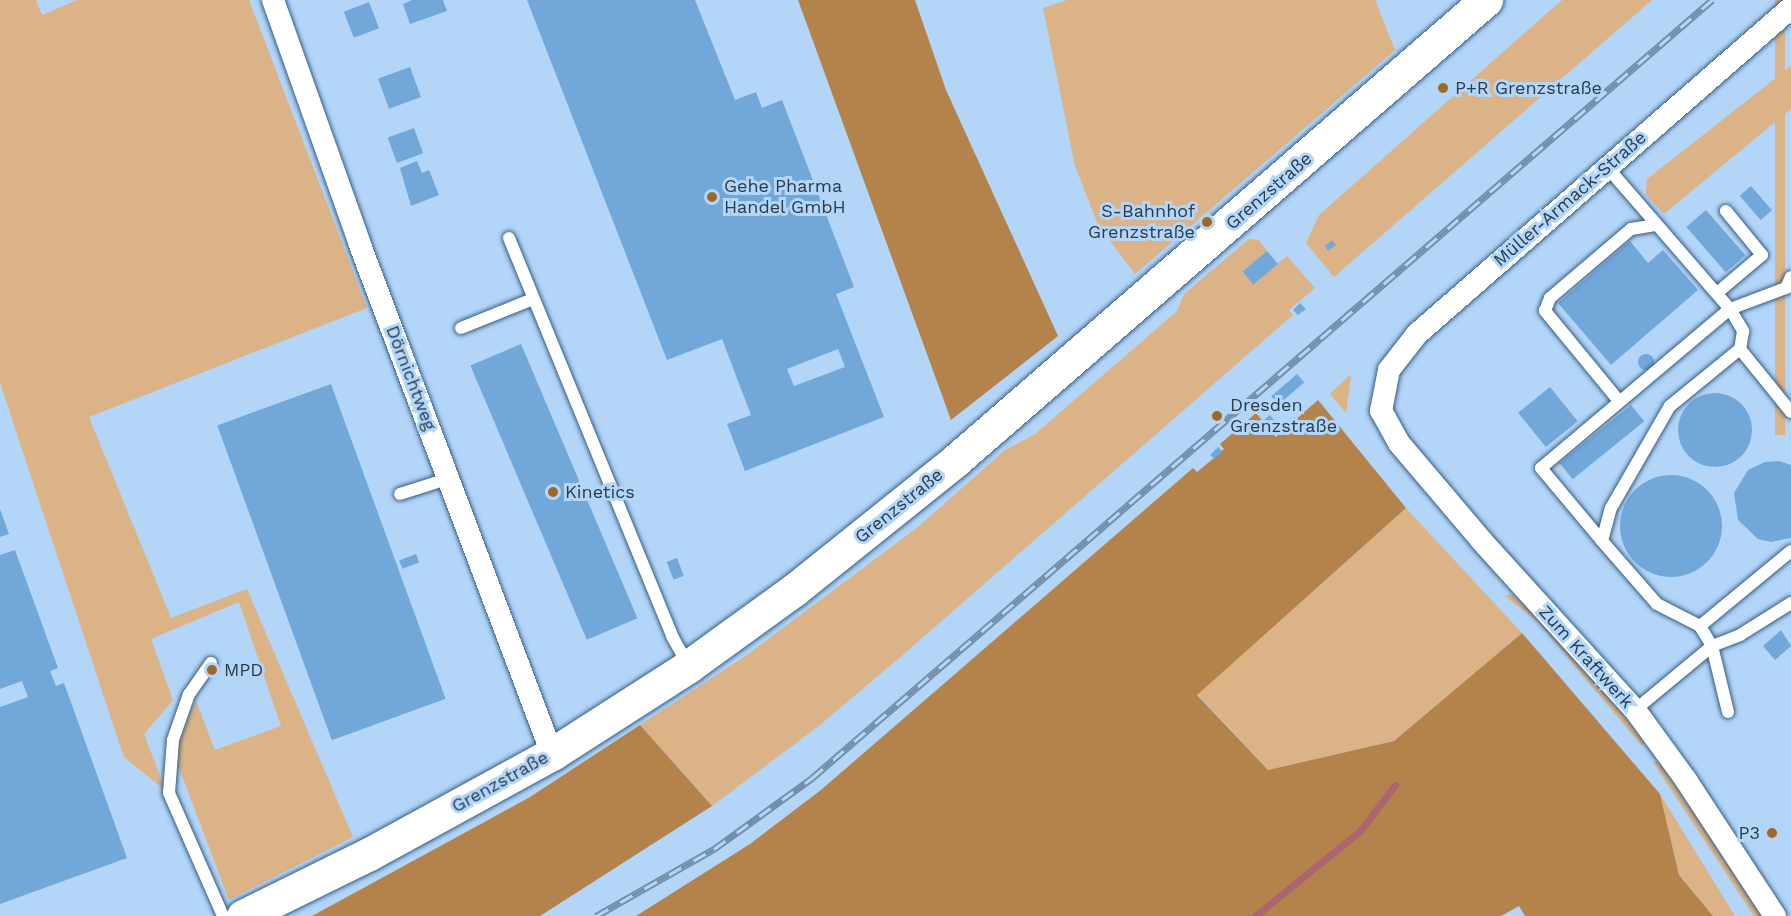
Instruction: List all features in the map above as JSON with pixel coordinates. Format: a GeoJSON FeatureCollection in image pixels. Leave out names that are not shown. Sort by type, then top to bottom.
{"type":"FeatureCollection","features":[{"type":"Feature","properties":{"kind":"main road","name":"Grenzstraße"},"geometry":{"type":"LineString","coordinates":[[243,916],[369,854],[552,754],[689,666],[794,590],[956,460],[1486,0]]}},
{"type":"Feature","properties":{"kind":"street","name":"Dörnichtweg"},"geometry":{"type":"LineString","coordinates":[[273,0],[360,245],[450,478],[552,754]]}},
{"type":"Feature","properties":{"kind":"street","name":"Müller-Armack-Straße"},"geometry":{"type":"LineString","coordinates":[[1381,411],[1389,370],[1417,334],[1791,8]]}},
{"type":"Feature","properties":{"kind":"street","name":"Zum Kraftwerk"},"geometry":{"type":"LineString","coordinates":[[1381,411],[1400,443],[1482,541],[1635,710],[1686,780],[1775,916]]}},
{"type":"Feature","properties":{"kind":"lane"},"geometry":{"type":"LineString","coordinates":[[1602,541],[1611,508],[1670,406],[1740,349],[1743,331],[1717,293],[1606,167]]}},
{"type":"Feature","properties":{"kind":"lane"},"geometry":{"type":"LineString","coordinates":[[1717,293],[1762,255],[1726,211]]}},
{"type":"Feature","properties":{"kind":"lane"},"geometry":{"type":"LineString","coordinates":[[1619,401],[1545,311],[1550,298],[1631,229],[1657,225]]}},
{"type":"Feature","properties":{"kind":"lane"},"geometry":{"type":"LineString","coordinates":[[508,238],[672,636],[689,666]]}},
{"type":"Feature","properties":{"kind":"lane"},"geometry":{"type":"LineString","coordinates":[[1728,712],[1712,646],[1700,626],[1657,604],[1541,468],[1730,309],[1786,288],[1791,277]]}},
{"type":"Feature","properties":{"kind":"lane"},"geometry":{"type":"LineString","coordinates":[[461,328],[533,299]]}},
{"type":"Feature","properties":{"kind":"lane"},"geometry":{"type":"LineString","coordinates":[[1740,349],[1791,412]]}},
{"type":"Feature","properties":{"kind":"lane"},"geometry":{"type":"LineString","coordinates":[[400,494],[450,478]]}},
{"type":"Feature","properties":{"kind":"lane"},"geometry":{"type":"LineString","coordinates":[[1700,626],[1791,551]]}},
{"type":"Feature","properties":{"kind":"lane"},"geometry":{"type":"LineString","coordinates":[[1635,710],[1712,646],[1740,635],[1791,603]]}},
{"type":"Feature","properties":{"kind":"lane"},"geometry":{"type":"LineString","coordinates":[[211,663],[189,694],[173,740],[169,793],[223,916]]}},
{"type":"Feature","properties":{"kind":"shaded area"},"geometry":{"type":"Polygon","coordinates":[[[0,0],[36,0],[42,15],[77,0],[249,0],[367,308],[89,417],[171,618],[247,589],[353,837],[229,900],[176,760],[177,743],[196,701],[215,750],[281,726],[239,602],[151,639],[173,700],[144,734],[166,791],[124,757],[0,383],[0,0]]]}},
{"type":"Feature","properties":{"kind":"shaded area"},"geometry":{"type":"Polygon","coordinates":[[[798,0],[915,0],[946,90],[1058,336],[951,420],[798,0]]]}},
{"type":"Feature","properties":{"kind":"shaded area"},"geometry":{"type":"Polygon","coordinates":[[[1067,0],[1375,0],[1395,50],[1135,274],[1098,225],[1075,166],[1043,8],[1067,0]]]}},
{"type":"Feature","properties":{"kind":"shaded area"},"geometry":{"type":"Polygon","coordinates":[[[1562,0],[1652,0],[1334,277],[1306,243],[1319,215],[1562,0]]]}},
{"type":"Feature","properties":{"kind":"shaded area"},"geometry":{"type":"Polygon","coordinates":[[[1775,0],[1785,0],[1785,435],[1775,435],[1775,0]]]}},
{"type":"Feature","properties":{"kind":"shaded area"},"geometry":{"type":"Polygon","coordinates":[[[1791,66],[1791,109],[1664,214],[1646,195],[1647,179],[1791,66]]]}},
{"type":"Feature","properties":{"kind":"shaded area"},"geometry":{"type":"Polygon","coordinates":[[[1249,239],[1259,240],[1267,251],[1243,272],[1254,284],[1287,256],[1315,288],[1289,310],[1293,315],[820,725],[712,806],[640,725],[747,655],[918,527],[1005,450],[1034,435],[1177,311],[1184,294],[1249,239]]]}},
{"type":"Feature","properties":{"kind":"shaded area"},"geometry":{"type":"Polygon","coordinates":[[[1350,375],[1351,377],[1346,413],[1330,394],[1350,375]]]}},
{"type":"Feature","properties":{"kind":"shaded area"},"geometry":{"type":"Polygon","coordinates":[[[1318,400],[1406,508],[1197,695],[1268,770],[1394,741],[1522,633],[1660,794],[1679,875],[1713,916],[1525,916],[1519,906],[1501,916],[636,916],[750,844],[821,790],[1193,468],[1197,472],[1214,458],[1224,449],[1220,444],[1256,413],[1276,437],[1318,400]]]}},
{"type":"Feature","properties":{"kind":"shaded area"},"geometry":{"type":"Polygon","coordinates":[[[1406,508],[1522,633],[1394,741],[1268,770],[1197,694],[1406,508]]]}},
{"type":"Feature","properties":{"kind":"shaded area"},"geometry":{"type":"Polygon","coordinates":[[[1511,594],[1541,617],[1645,741],[1642,746],[1537,621],[1505,596],[1511,594]]]}},
{"type":"Feature","properties":{"kind":"shaded area"},"geometry":{"type":"Polygon","coordinates":[[[640,725],[712,806],[540,916],[312,916],[530,797],[640,725]]]}},
{"type":"Feature","properties":{"kind":"shaded area"},"geometry":{"type":"Polygon","coordinates":[[[1653,762],[1660,762],[1762,916],[1754,916],[1653,762]]]}},
{"type":"Feature","properties":{"kind":"shaded area"},"geometry":{"type":"Polygon","coordinates":[[[1660,794],[1735,916],[1713,916],[1679,875],[1660,794]]]}},
{"type":"Feature","properties":{"kind":"building"},"geometry":{"type":"Polygon","coordinates":[[[412,0],[443,0],[447,11],[410,24],[403,4],[412,0]]]}},
{"type":"Feature","properties":{"kind":"building","name":"Gehe Pharma Handel GmbH"},"geometry":{"type":"Polygon","coordinates":[[[527,0],[695,0],[735,100],[756,92],[762,108],[782,100],[854,287],[836,294],[884,417],[745,471],[727,424],[751,415],[722,339],[667,360],[527,0]],[[838,349],[787,369],[794,386],[845,367],[838,349]]]}},
{"type":"Feature","properties":{"kind":"building"},"geometry":{"type":"Polygon","coordinates":[[[369,2],[379,28],[354,38],[344,12],[369,2]]]}},
{"type":"Feature","properties":{"kind":"building"},"geometry":{"type":"Polygon","coordinates":[[[410,67],[421,97],[389,109],[378,79],[410,67]]]}},
{"type":"Feature","properties":{"kind":"building"},"geometry":{"type":"Polygon","coordinates":[[[414,128],[423,153],[397,163],[388,138],[414,128]]]}},
{"type":"Feature","properties":{"kind":"building"},"geometry":{"type":"Polygon","coordinates":[[[417,161],[422,173],[429,170],[439,195],[411,206],[400,168],[417,161]]]}},
{"type":"Feature","properties":{"kind":"building"},"geometry":{"type":"Polygon","coordinates":[[[1751,186],[1772,210],[1761,220],[1740,196],[1751,186]]]}},
{"type":"Feature","properties":{"kind":"building"},"geometry":{"type":"Polygon","coordinates":[[[1706,210],[1745,255],[1726,272],[1686,227],[1706,210]]]}},
{"type":"Feature","properties":{"kind":"building"},"geometry":{"type":"Polygon","coordinates":[[[1332,240],[1336,245],[1328,251],[1325,246],[1332,240]]]}},
{"type":"Feature","properties":{"kind":"building"},"geometry":{"type":"Polygon","coordinates":[[[1630,241],[1648,263],[1663,250],[1698,290],[1611,365],[1558,303],[1630,241]]]}},
{"type":"Feature","properties":{"kind":"building"},"geometry":{"type":"Polygon","coordinates":[[[1267,251],[1278,264],[1253,285],[1242,272],[1267,251]]]}},
{"type":"Feature","properties":{"kind":"building"},"geometry":{"type":"Polygon","coordinates":[[[1300,303],[1306,309],[1298,315],[1293,310],[1300,303]]]}},
{"type":"Feature","properties":{"kind":"building","name":"Kinetics"},"geometry":{"type":"Polygon","coordinates":[[[521,344],[637,618],[587,640],[470,365],[521,344]]]}},
{"type":"Feature","properties":{"kind":"building"},"geometry":{"type":"Polygon","coordinates":[[[1646,354],[1652,356],[1654,362],[1652,368],[1646,370],[1640,368],[1638,362],[1640,356],[1646,354]]]}},
{"type":"Feature","properties":{"kind":"building"},"geometry":{"type":"Polygon","coordinates":[[[1297,374],[1304,382],[1279,405],[1271,396],[1297,374]]]}},
{"type":"Feature","properties":{"kind":"building"},"geometry":{"type":"Polygon","coordinates":[[[331,384],[446,699],[332,740],[217,425],[331,384]]]}},
{"type":"Feature","properties":{"kind":"building"},"geometry":{"type":"Polygon","coordinates":[[[1550,387],[1578,421],[1546,447],[1518,413],[1550,387]]]}},
{"type":"Feature","properties":{"kind":"building"},"geometry":{"type":"Polygon","coordinates":[[[1708,393],[1722,393],[1736,399],[1746,409],[1752,423],[1750,444],[1736,461],[1722,467],[1708,467],[1694,461],[1684,451],[1678,437],[1678,423],[1684,409],[1694,399],[1708,393]]]}},
{"type":"Feature","properties":{"kind":"building"},"geometry":{"type":"Polygon","coordinates":[[[1631,405],[1644,421],[1573,479],[1560,463],[1631,405]]]}},
{"type":"Feature","properties":{"kind":"building"},"geometry":{"type":"Polygon","coordinates":[[[1270,415],[1281,428],[1275,433],[1264,420],[1270,415]]]}},
{"type":"Feature","properties":{"kind":"building"},"geometry":{"type":"Polygon","coordinates":[[[1218,447],[1222,451],[1214,459],[1210,455],[1218,447]]]}},
{"type":"Feature","properties":{"kind":"building"},"geometry":{"type":"Polygon","coordinates":[[[1779,461],[1791,465],[1791,538],[1771,542],[1758,539],[1738,520],[1734,493],[1748,470],[1765,462],[1779,461]]]}},
{"type":"Feature","properties":{"kind":"building"},"geometry":{"type":"Polygon","coordinates":[[[1671,475],[1691,478],[1700,483],[1714,497],[1719,506],[1722,526],[1719,546],[1714,555],[1700,569],[1691,574],[1671,577],[1651,574],[1642,569],[1628,555],[1623,546],[1620,526],[1623,506],[1628,497],[1642,483],[1651,478],[1671,475]]]}},
{"type":"Feature","properties":{"kind":"building"},"geometry":{"type":"Polygon","coordinates":[[[0,509],[9,534],[0,537],[0,509]]]}},
{"type":"Feature","properties":{"kind":"building"},"geometry":{"type":"Polygon","coordinates":[[[15,550],[58,668],[50,671],[56,686],[64,683],[127,858],[0,904],[0,707],[28,697],[22,681],[0,689],[0,555],[15,550]]]}},
{"type":"Feature","properties":{"kind":"building"},"geometry":{"type":"Polygon","coordinates":[[[416,554],[419,562],[402,569],[399,560],[416,554]]]}},
{"type":"Feature","properties":{"kind":"building"},"geometry":{"type":"Polygon","coordinates":[[[677,558],[684,576],[674,580],[667,562],[677,558]]]}},
{"type":"Feature","properties":{"kind":"building"},"geometry":{"type":"Polygon","coordinates":[[[1781,630],[1791,646],[1775,660],[1763,646],[1781,630]]]}},
{"type":"Feature","properties":{"kind":"waterway"},"geometry":{"type":"LineString","coordinates":[[1255,916],[1360,831],[1395,785]]}},
{"type":"Feature","properties":{"kind":"railway"},"geometry":{"type":"LineString","coordinates":[[596,916],[714,849],[812,778],[1712,0]]}},
{"type":"Feature","properties":{"kind":"place","name":"P+R Grenzstraße"},"geometry":{"type":"Point","coordinates":[1443,88]}},
{"type":"Feature","properties":{"kind":"place","name":"Gehe Pharma Handel GmbH"},"geometry":{"type":"Point","coordinates":[712,197]}},
{"type":"Feature","properties":{"kind":"place","name":"S-Bahnhof Grenzstraße"},"geometry":{"type":"Point","coordinates":[1207,222]}},
{"type":"Feature","properties":{"kind":"place","name":"Dresden Grenzstraße"},"geometry":{"type":"Point","coordinates":[1217,416]}},
{"type":"Feature","properties":{"kind":"place","name":"Kinetics"},"geometry":{"type":"Point","coordinates":[553,492]}},
{"type":"Feature","properties":{"kind":"place","name":"MPD"},"geometry":{"type":"Point","coordinates":[212,670]}},
{"type":"Feature","properties":{"kind":"place","name":"P3"},"geometry":{"type":"Point","coordinates":[1772,833]}}]}
